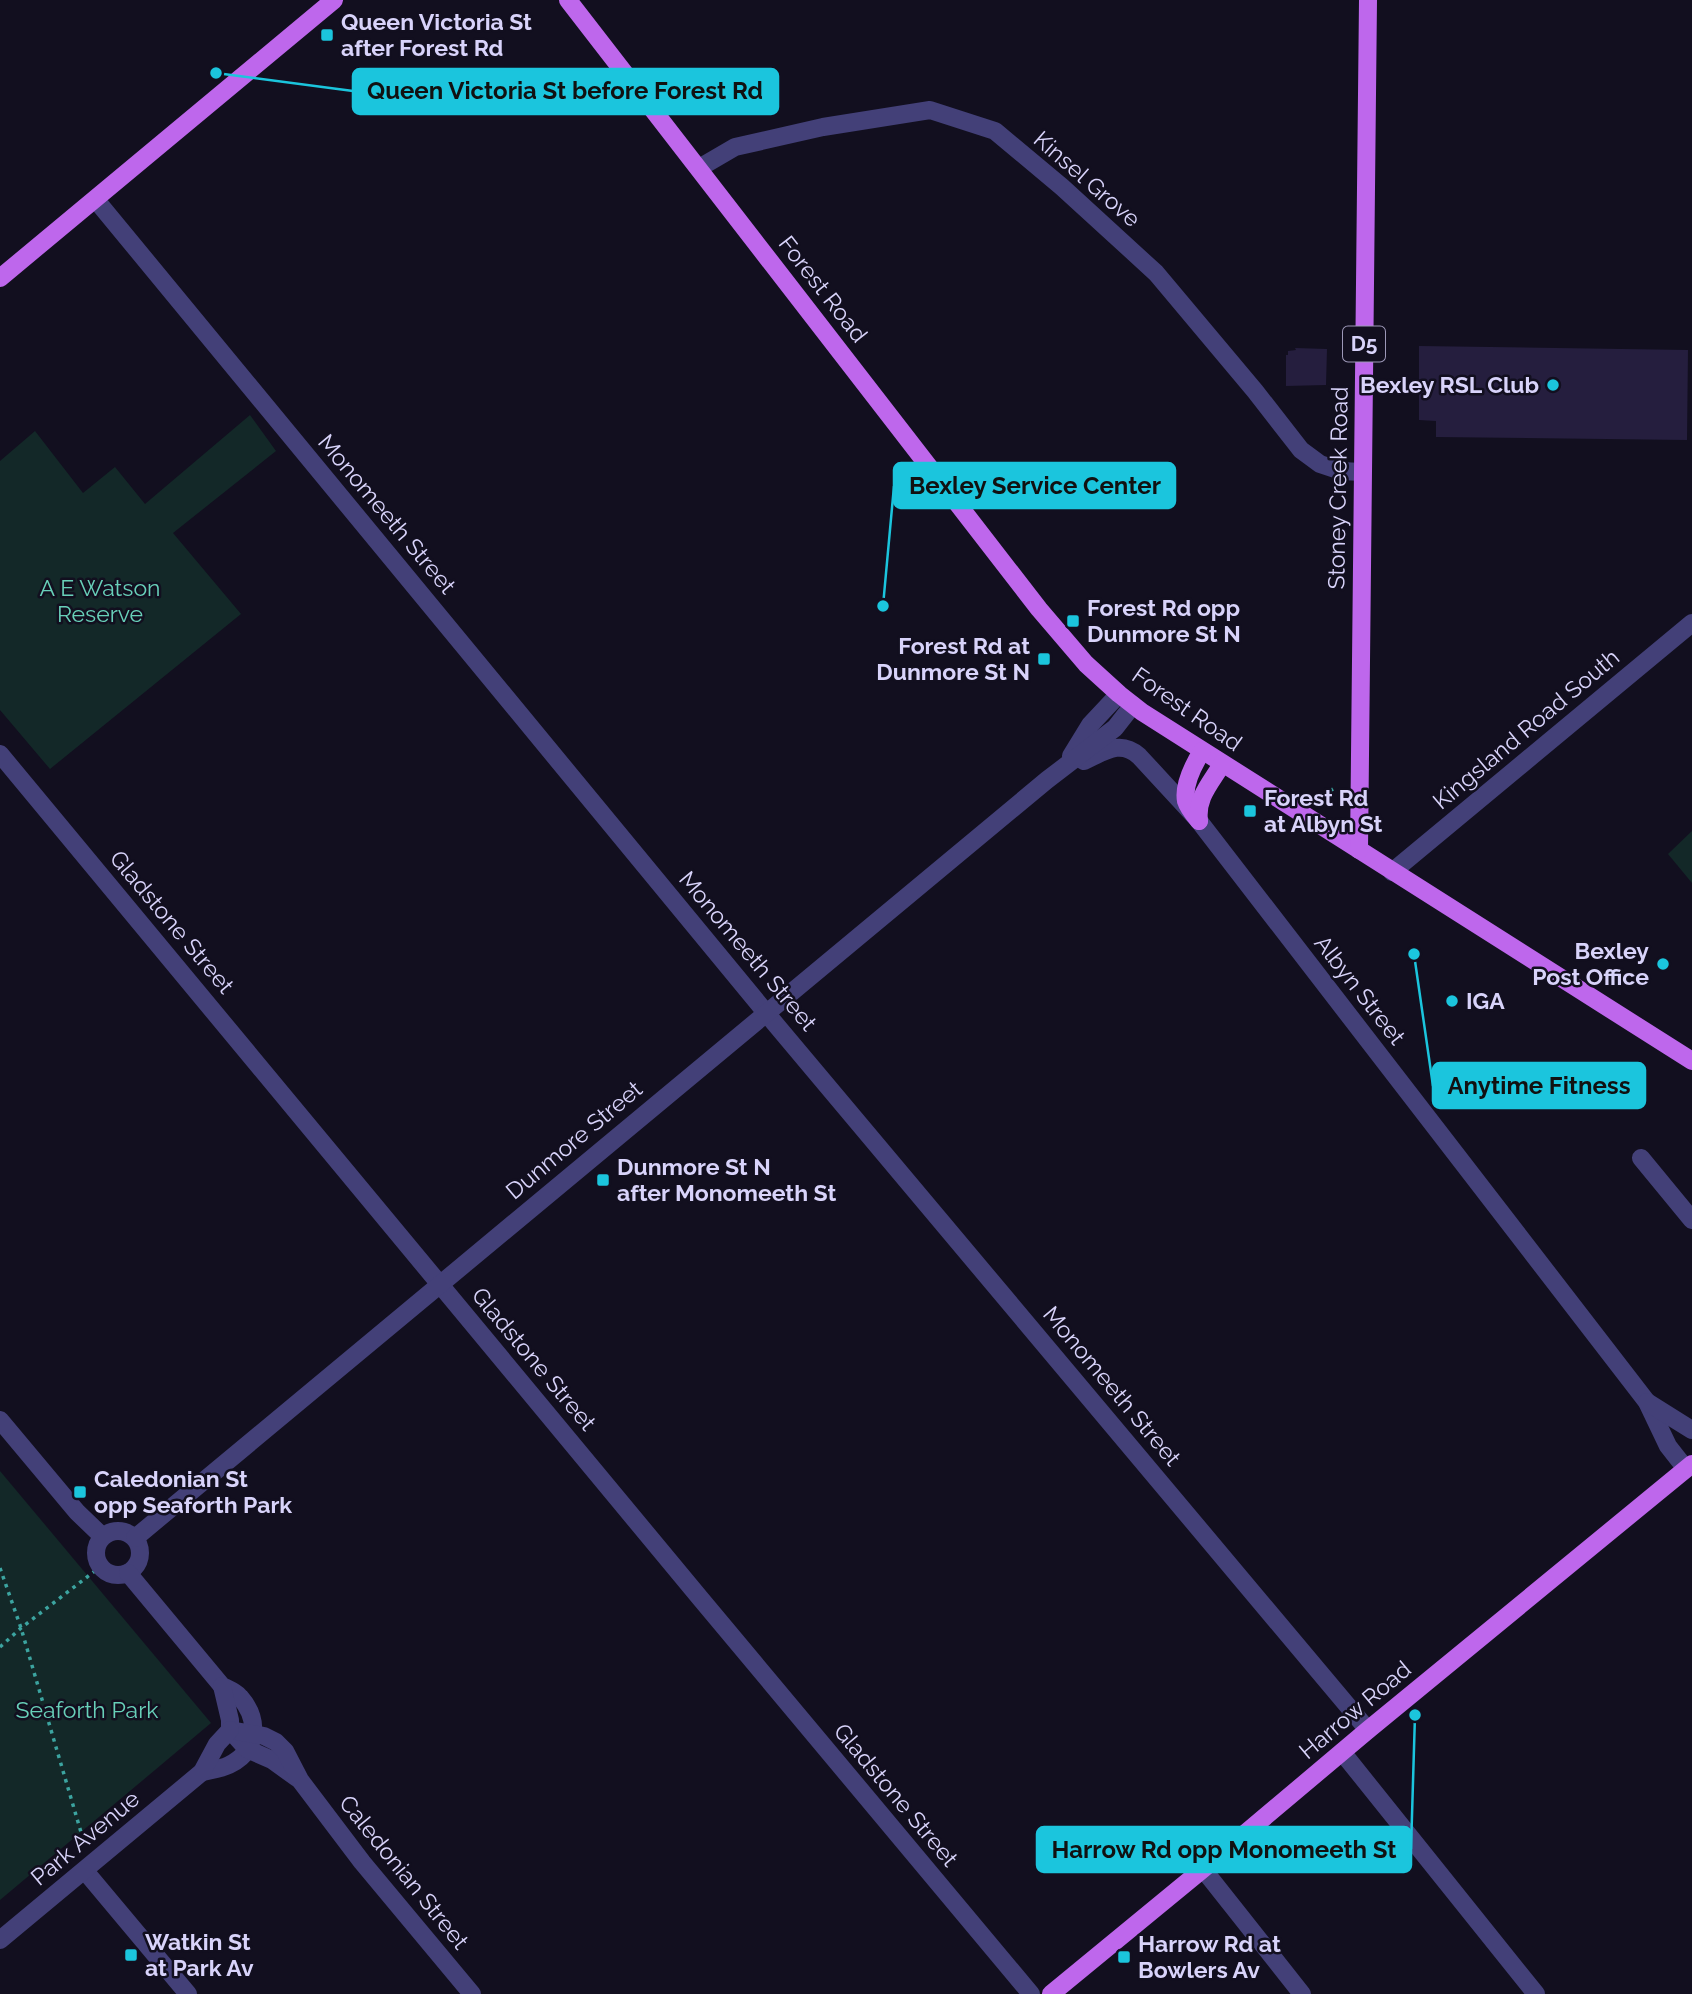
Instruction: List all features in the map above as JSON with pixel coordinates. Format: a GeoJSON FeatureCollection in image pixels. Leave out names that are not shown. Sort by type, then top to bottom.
{"type":"FeatureCollection","features":[{"type":"Feature","properties":{"kind":"main road"},"geometry":{"type":"LineString","coordinates":[[0,278],[334,0]]}},
{"type":"Feature","properties":{"kind":"main road","name":"Forest Road"},"geometry":{"type":"LineString","coordinates":[[568,0],[1039,609],[1086,664],[1126,699],[1202,751],[1692,1061]]}},
{"type":"Feature","properties":{"kind":"main road","name":"Stoney Creek Road"},"geometry":{"type":"LineString","coordinates":[[1359,850],[1368,0]]}},
{"type":"Feature","properties":{"kind":"main road"},"geometry":{"type":"LineString","coordinates":[[1199,821],[1185,799],[1190,770],[1202,751]]}},
{"type":"Feature","properties":{"kind":"main road"},"geometry":{"type":"LineString","coordinates":[[1199,821],[1201,796],[1222,764]]}},
{"type":"Feature","properties":{"kind":"main road","name":"Harrow Road"},"geometry":{"type":"LineString","coordinates":[[1057,1992],[1368,1730],[1689,1467]]}},
{"type":"Feature","properties":{"kind":"street","name":"Kinsel Grove"},"geometry":{"type":"LineString","coordinates":[[699,168],[735,147],[823,127],[930,110],[995,131],[1062,187],[1156,273],[1301,450],[1320,464],[1341,471],[1363,472]]}},
{"type":"Feature","properties":{"kind":"street","name":"Monomeeth Street"},"geometry":{"type":"LineString","coordinates":[[96,200],[766,1012],[1368,1730]]}},
{"type":"Feature","properties":{"kind":"street","name":"Kingsland Road South"},"geometry":{"type":"LineString","coordinates":[[1392,872],[1692,623]]}},
{"type":"Feature","properties":{"kind":"street","name":"Dunmore Street"},"geometry":{"type":"LineString","coordinates":[[135,1538],[1047,780],[1074,753],[1090,724],[1126,699]]}},
{"type":"Feature","properties":{"kind":"street","name":"Dunmore Street"},"geometry":{"type":"LineString","coordinates":[[1047,780],[1106,751],[1117,747],[1129,748]]}},
{"type":"Feature","properties":{"kind":"street","name":"Albyn Street"},"geometry":{"type":"LineString","coordinates":[[1129,748],[1199,821],[1647,1402],[1668,1446],[1689,1467]]}},
{"type":"Feature","properties":{"kind":"street","name":"Gladstone Street"},"geometry":{"type":"LineString","coordinates":[[0,754],[1031,1994]]}},
{"type":"Feature","properties":{"kind":"street"},"geometry":{"type":"LineString","coordinates":[[1641,1158],[1692,1220]]}},
{"type":"Feature","properties":{"kind":"street","name":"Albyn Street"},"geometry":{"type":"LineString","coordinates":[[1647,1402],[1692,1430]]}},
{"type":"Feature","properties":{"kind":"street"},"geometry":{"type":"LineString","coordinates":[[0,1420],[77,1512],[102,1536]]}},
{"type":"Feature","properties":{"kind":"street"},"geometry":{"type":"LineString","coordinates":[[115,1531],[135,1538],[140,1557],[134,1569],[116,1575],[100,1567],[95,1555],[102,1536],[115,1531]]}},
{"type":"Feature","properties":{"kind":"street"},"geometry":{"type":"LineString","coordinates":[[128,1573],[222,1686],[239,1695],[251,1714],[251,1742]]}},
{"type":"Feature","properties":{"kind":"street"},"geometry":{"type":"LineString","coordinates":[[222,1686],[230,1730]]}},
{"type":"Feature","properties":{"kind":"street","name":"Park Avenue"},"geometry":{"type":"LineString","coordinates":[[0,1941],[202,1772],[217,1744],[230,1730]]}},
{"type":"Feature","properties":{"kind":"street","name":"Caledonian Street"},"geometry":{"type":"LineString","coordinates":[[230,1730],[251,1742],[276,1742],[285,1751],[300,1780],[362,1862],[472,1994]]}},
{"type":"Feature","properties":{"kind":"street","name":"Park Avenue"},"geometry":{"type":"LineString","coordinates":[[202,1772],[228,1765],[251,1742]]}},
{"type":"Feature","properties":{"kind":"street"},"geometry":{"type":"LineString","coordinates":[[1342,1752],[1536,1994]]}},
{"type":"Feature","properties":{"kind":"street"},"geometry":{"type":"LineString","coordinates":[[1203,1869],[1302,1994]]}},
{"type":"Feature","properties":{"kind":"street"},"geometry":{"type":"LineString","coordinates":[[85,1871],[188,1994]]}},
{"type":"Feature","properties":{"kind":"path"},"geometry":{"type":"LineString","coordinates":[[1323,795],[1333,789]]}},
{"type":"Feature","properties":{"kind":"path"},"geometry":{"type":"LineString","coordinates":[[0,1647],[100,1567]]}},
{"type":"Feature","properties":{"kind":"path"},"geometry":{"type":"LineString","coordinates":[[0,1568],[21,1628],[83,1839],[103,1856]]}},
{"type":"Feature","properties":{"kind":"green space","name":"A E Watson Reserve"},"geometry":{"type":"Polygon","coordinates":[[[250,415],[276,451],[173,533],[241,614],[50,769],[0,710],[0,461],[35,431],[83,493],[115,467],[145,504],[250,415]]]}},
{"type":"Feature","properties":{"kind":"green space"},"geometry":{"type":"Polygon","coordinates":[[[1692,831],[1692,883],[1668,854],[1692,831]]]}},
{"type":"Feature","properties":{"kind":"green space","name":"Seaforth Park"},"geometry":{"type":"Polygon","coordinates":[[[0,1471],[211,1723],[0,1900],[0,1471]]]}},
{"type":"Feature","properties":{"kind":"building","name":"Bexley RSL Club"},"geometry":{"type":"Polygon","coordinates":[[[1419,346],[1688,350],[1687,440],[1436,437],[1436,421],[1419,420],[1419,346]]]}},
{"type":"Feature","properties":{"kind":"building"},"geometry":{"type":"Polygon","coordinates":[[[1295,348],[1327,349],[1326,385],[1286,386],[1286,355],[1288,351],[1296,350],[1295,348]]]}},
{"type":"Feature","properties":{"kind":"place","name":"Queen Victoria St after Forest Rd"},"geometry":{"type":"Point","coordinates":[327,35]}},
{"type":"Feature","properties":{"kind":"place","name":"Queen Victoria St before Forest Rd"},"geometry":{"type":"Point","coordinates":[216,73]}},
{"type":"Feature","properties":{"kind":"place","name":"Bexley RSL Club"},"geometry":{"type":"Point","coordinates":[1553,385]}},
{"type":"Feature","properties":{"kind":"place","name":"Bexley Service Center"},"geometry":{"type":"Point","coordinates":[883,606]}},
{"type":"Feature","properties":{"kind":"place","name":"Forest Rd opp Dunmore St N"},"geometry":{"type":"Point","coordinates":[1073,621]}},
{"type":"Feature","properties":{"kind":"place","name":"Forest Rd at Dunmore St N"},"geometry":{"type":"Point","coordinates":[1044,659]}},
{"type":"Feature","properties":{"kind":"place","name":"Forest Rd at Albyn St"},"geometry":{"type":"Point","coordinates":[1250,811]}},
{"type":"Feature","properties":{"kind":"place","name":"Anytime Fitness"},"geometry":{"type":"Point","coordinates":[1414,954]}},
{"type":"Feature","properties":{"kind":"place","name":"Bexley Post Office"},"geometry":{"type":"Point","coordinates":[1663,964]}},
{"type":"Feature","properties":{"kind":"place","name":"IGA"},"geometry":{"type":"Point","coordinates":[1452,1001]}},
{"type":"Feature","properties":{"kind":"place","name":"Dunmore St N after Monomeeth St"},"geometry":{"type":"Point","coordinates":[603,1180]}},
{"type":"Feature","properties":{"kind":"place","name":"Caledonian St opp Seaforth Park"},"geometry":{"type":"Point","coordinates":[80,1492]}},
{"type":"Feature","properties":{"kind":"place","name":"Harrow Rd opp Monomeeth St"},"geometry":{"type":"Point","coordinates":[1415,1715]}},
{"type":"Feature","properties":{"kind":"place","name":"Watkin St at Park Av"},"geometry":{"type":"Point","coordinates":[131,1955]}},
{"type":"Feature","properties":{"kind":"place","name":"Harrow Rd at Bowlers Av"},"geometry":{"type":"Point","coordinates":[1124,1957]}}]}
